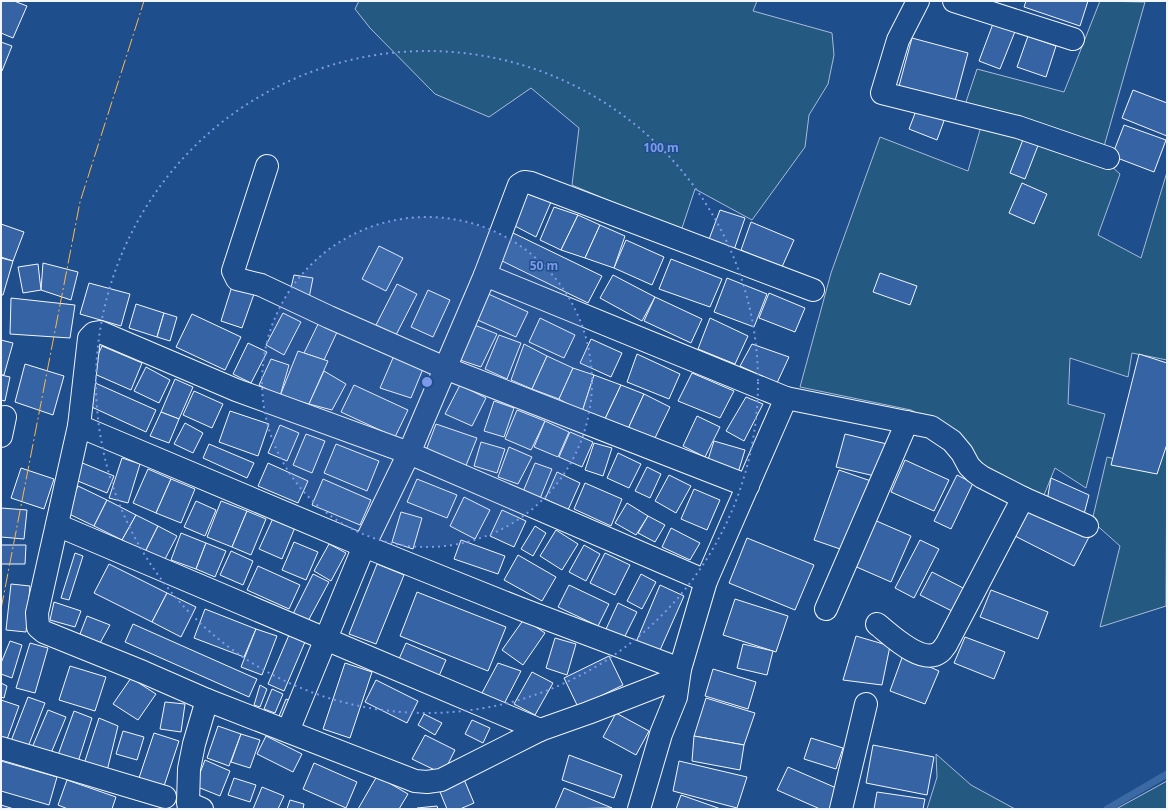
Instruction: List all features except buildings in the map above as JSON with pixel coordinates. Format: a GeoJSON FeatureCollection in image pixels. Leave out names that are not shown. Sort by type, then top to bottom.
{"type":"FeatureCollection","features":[{"type":"Feature","properties":{"kind":"street"},"geometry":{"type":"LineString","coordinates":[[918,1],[898,40],[882,93],[1018,127],[1108,158]]}},
{"type":"Feature","properties":{"kind":"street"},"geometry":{"type":"LineString","coordinates":[[954,1],[1073,40]]}},
{"type":"Feature","properties":{"kind":"street"},"geometry":{"type":"LineString","coordinates":[[267,166],[233,271],[237,279],[261,285],[329,317],[445,368],[748,486]]}},
{"type":"Feature","properties":{"kind":"street"},"geometry":{"type":"LineString","coordinates":[[288,731],[364,546],[408,454],[485,274],[519,185],[524,182],[539,186],[813,290]]}},
{"type":"Feature","properties":{"kind":"street"},"geometry":{"type":"LineString","coordinates":[[485,274],[786,398],[931,427],[952,440],[962,453],[969,466],[982,477],[1023,498],[1087,526]]}},
{"type":"Feature","properties":{"kind":"street"},"geometry":{"type":"LineString","coordinates":[[679,674],[588,713],[540,730],[441,780],[427,782],[415,781],[208,700],[44,632],[38,627],[37,613],[79,426],[89,338],[94,333],[100,332],[236,390],[408,454],[706,580]]}},
{"type":"Feature","properties":{"kind":"street"},"geometry":{"type":"LineString","coordinates":[[639,809],[661,734],[676,697],[679,674],[706,580],[786,398]]}},
{"type":"Feature","properties":{"kind":"street"},"geometry":{"type":"LineString","coordinates":[[826,609],[907,422]]}},
{"type":"Feature","properties":{"kind":"street"},"geometry":{"type":"LineString","coordinates":[[79,426],[364,546],[679,674]]}},
{"type":"Feature","properties":{"kind":"street"},"geometry":{"type":"LineString","coordinates":[[877,624],[914,652],[928,656],[940,652],[946,645],[1023,498]]}},
{"type":"Feature","properties":{"kind":"street"},"geometry":{"type":"LineString","coordinates":[[57,525],[540,730]]}},
{"type":"Feature","properties":{"kind":"street"},"geometry":{"type":"LineString","coordinates":[[202,809],[188,803],[189,769],[194,744],[208,700]]}},
{"type":"Feature","properties":{"kind":"street"},"geometry":{"type":"LineString","coordinates":[[842,809],[866,704]]}},
{"type":"Feature","properties":{"kind":"street"},"geometry":{"type":"LineString","coordinates":[[1,748],[165,797]]}},
{"type":"Feature","properties":{"kind":"shaded area"},"geometry":{"type":"Polygon","coordinates":[[[359,1],[757,1],[753,11],[832,33],[834,55],[828,84],[809,115],[805,147],[752,220],[695,189],[681,231],[572,185],[579,128],[531,88],[489,117],[435,94],[370,28],[355,9],[359,1]]]}},
{"type":"Feature","properties":{"kind":"shaded area"},"geometry":{"type":"Polygon","coordinates":[[[1100,1],[1145,2],[1101,157],[1120,174],[1098,235],[1141,258],[1167,172],[1167,360],[1132,353],[1128,377],[1070,358],[1068,404],[1105,414],[1086,488],[1055,468],[1044,495],[991,473],[954,433],[911,410],[800,387],[831,273],[880,137],[968,171],[985,113],[966,102],[977,69],[1064,92],[1100,1]]]}},
{"type":"Feature","properties":{"kind":"shaded area"},"geometry":{"type":"Polygon","coordinates":[[[1167,426],[1166,606],[1100,627],[1120,546],[1092,521],[1107,457],[1155,469],[1167,426]]]}},
{"type":"Feature","properties":{"kind":"shaded area"},"geometry":{"type":"Polygon","coordinates":[[[936,754],[971,785],[1015,809],[927,809],[937,777],[936,754]]]}},
{"type":"Feature","properties":{"kind":"shaded area"},"geometry":{"type":"Polygon","coordinates":[[[1167,781],[1167,809],[1116,809],[1167,781]]]}},
{"type":"Feature","properties":{"kind":"waterway"},"geometry":{"type":"LineString","coordinates":[[1107,809],[1167,774]]}},
{"type":"Feature","properties":{"kind":"power"},"geometry":{"type":"LineString","coordinates":[[1,609],[80,202],[144,1]]}}]}
